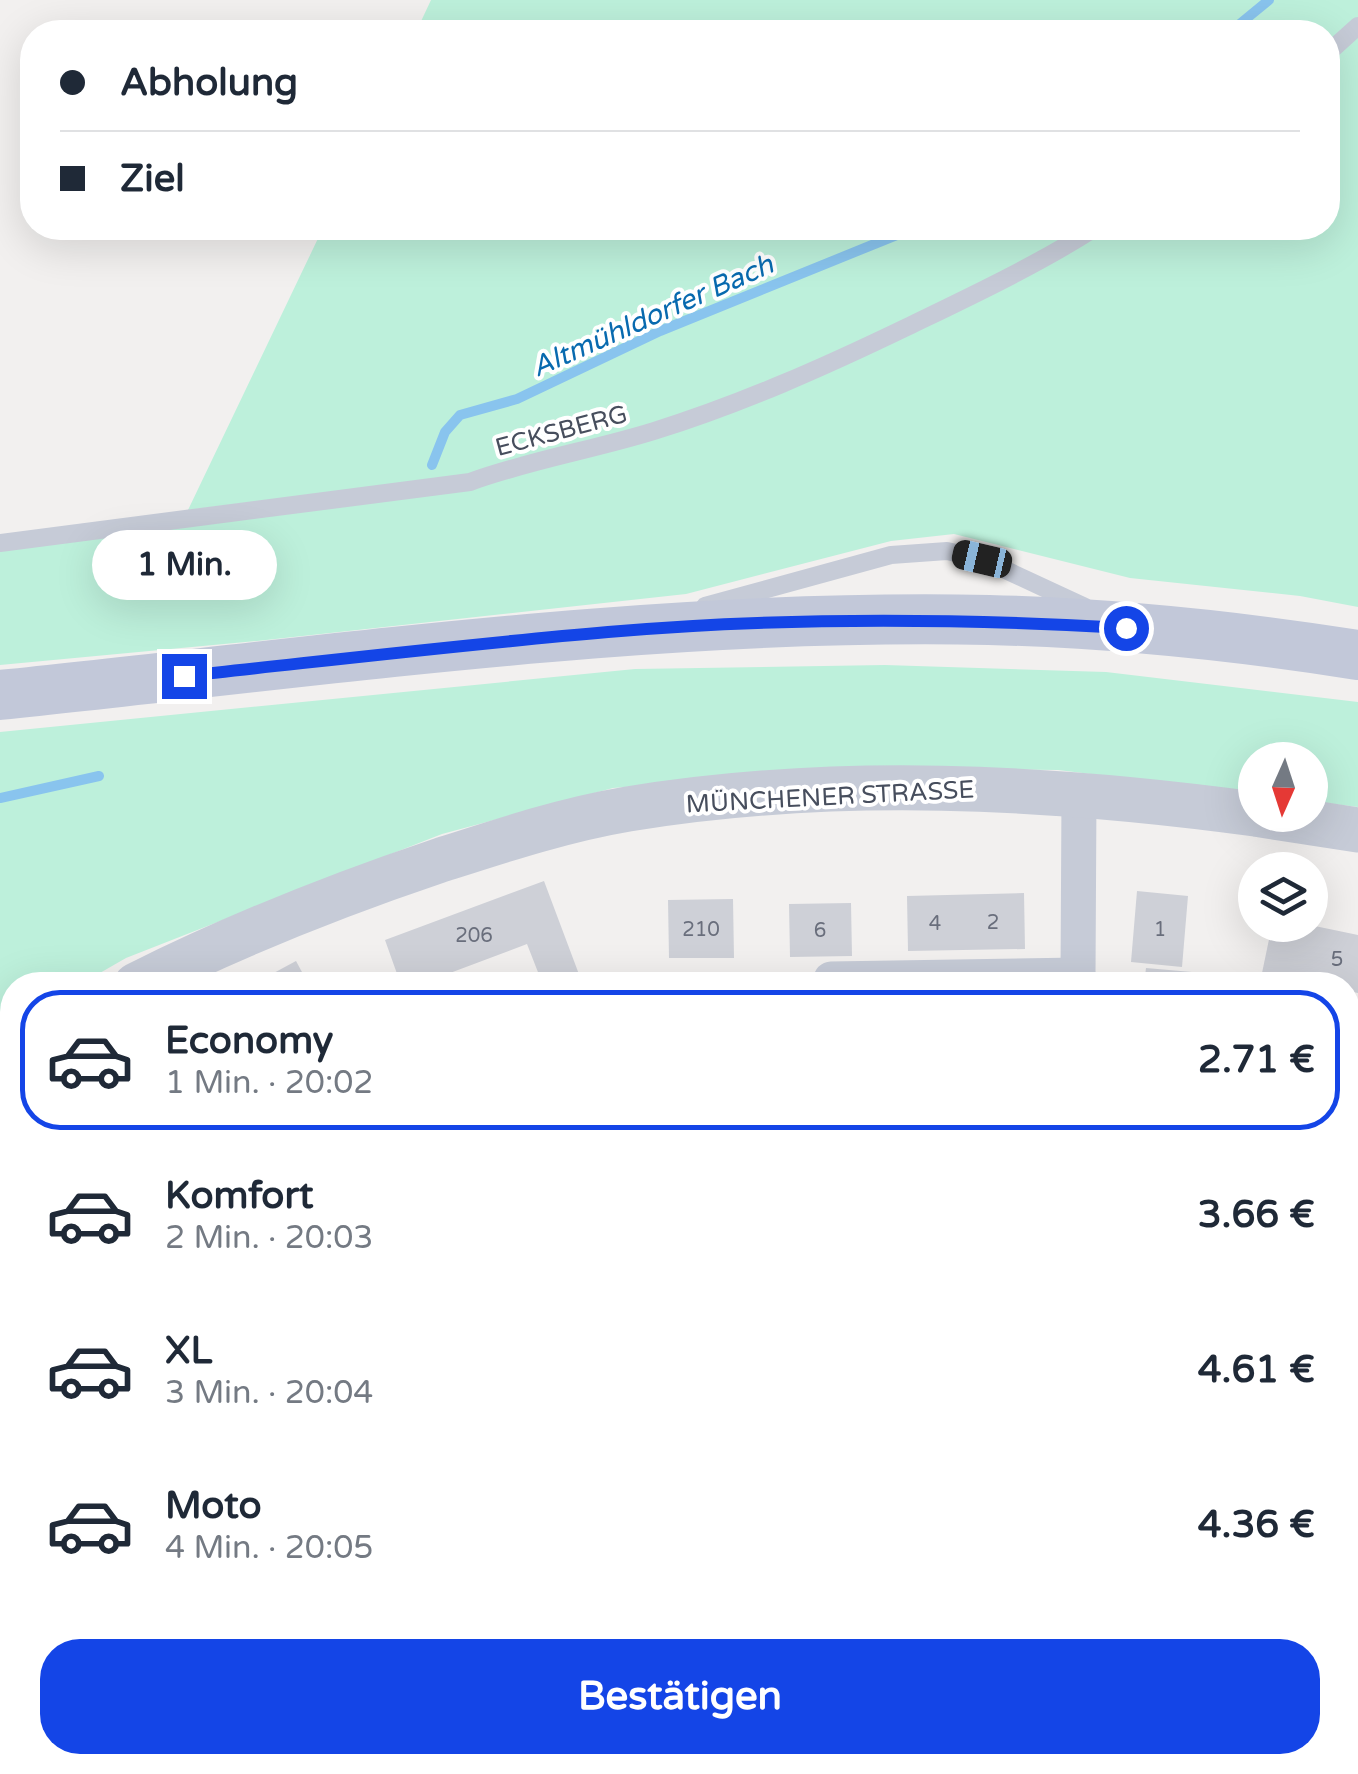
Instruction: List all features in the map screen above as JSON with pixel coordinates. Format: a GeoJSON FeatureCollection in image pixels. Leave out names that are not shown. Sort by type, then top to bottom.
{"type":"FeatureCollection","features":[{"type":"Feature","properties":{"kind":"main road"},"geometry":{"type":"LineString","coordinates":[[0,696],[610,632],[781,622],[989,620],[1126,628],[1358,655]]}},
{"type":"Feature","properties":{"kind":"street","name":"MÜNCHENER STRASSE"},"geometry":{"type":"LineString","coordinates":[[164,972],[364,886],[542,829],[624,810],[718,798],[896,788],[980,788],[1154,800],[1238,812]]}},
{"type":"Feature","properties":{"kind":"street"},"geometry":{"type":"LineString","coordinates":[[1079,795],[1080,972]]}},
{"type":"Feature","properties":{"kind":"street","name":"MÜNCHENER STRASSE"},"geometry":{"type":"LineString","coordinates":[[1328,826],[1358,830]]}},
{"type":"Feature","properties":{"kind":"lane","name":"ECKSBERG"},"geometry":{"type":"LineString","coordinates":[[0,544],[470,482],[650,432],[752,398],[830,364],[1076,240]]}},
{"type":"Feature","properties":{"kind":"lane"},"geometry":{"type":"LineString","coordinates":[[610,632],[891,555],[947,551],[982,559],[1019,574],[1126,628]]}},
{"type":"Feature","properties":{"kind":"green space"},"geometry":{"type":"Polygon","coordinates":[[[431,0],[1358,0],[1358,607],[1300,596],[1130,578],[954,534],[891,541],[686,594],[0,665],[0,550],[417,481],[188,510],[317,240],[1340,240],[1340,20],[422,20],[431,0]]]}},
{"type":"Feature","properties":{"kind":"green space"},"geometry":{"type":"Polygon","coordinates":[[[885,665],[1106,672],[1358,702],[1358,807],[1328,803],[1328,742],[1238,742],[1238,792],[1058,770],[853,768],[613,788],[442,834],[126,958],[102,972],[0,972],[0,732],[635,669],[885,665]]]}},
{"type":"Feature","properties":{"kind":"building"},"geometry":{"type":"Polygon","coordinates":[[[544,881],[578,972],[538,972],[527,944],[453,972],[396,972],[385,940],[544,881]]]}},
{"type":"Feature","properties":{"kind":"building"},"geometry":{"type":"Polygon","coordinates":[[[1137,891],[1188,896],[1182,967],[1131,962],[1137,891]]]}},
{"type":"Feature","properties":{"kind":"building"},"geometry":{"type":"Polygon","coordinates":[[[1024,893],[1025,949],[908,951],[907,896],[1024,893]]]}},
{"type":"Feature","properties":{"kind":"building"},"geometry":{"type":"Polygon","coordinates":[[[733,899],[734,958],[669,958],[668,900],[733,899]]]}},
{"type":"Feature","properties":{"kind":"building"},"geometry":{"type":"Polygon","coordinates":[[[851,903],[852,956],[790,957],[789,904],[851,903]]]}},
{"type":"Feature","properties":{"kind":"building"},"geometry":{"type":"Polygon","coordinates":[[[1328,929],[1358,935],[1358,972],[1262,972],[1268,942],[1328,942],[1328,929]]]}},
{"type":"Feature","properties":{"kind":"building"},"geometry":{"type":"Polygon","coordinates":[[[296,961],[302,972],[276,972],[296,961]]]}},
{"type":"Feature","properties":{"kind":"building"},"geometry":{"type":"Polygon","coordinates":[[[1146,968],[1192,972],[1146,972],[1146,968]]]}},
{"type":"Feature","properties":{"kind":"waterway","name":"Altmühldorfer Bach"},"geometry":{"type":"LineString","coordinates":[[1245,20],[1269,0]]}},
{"type":"Feature","properties":{"kind":"waterway","name":"Altmühldorfer Bach"},"geometry":{"type":"LineString","coordinates":[[432,465],[445,432],[460,415],[517,399],[660,331],[884,240]]}},
{"type":"Feature","properties":{"kind":"waterway","name":"Altmühldorfer Bach"},"geometry":{"type":"LineString","coordinates":[[0,798],[99,776]]}},
{"type":"Feature","properties":{"kind":"route"},"geometry":{"type":"LineString","coordinates":[[184,676],[610,632],[781,622],[989,620],[1126,628]]}}]}
